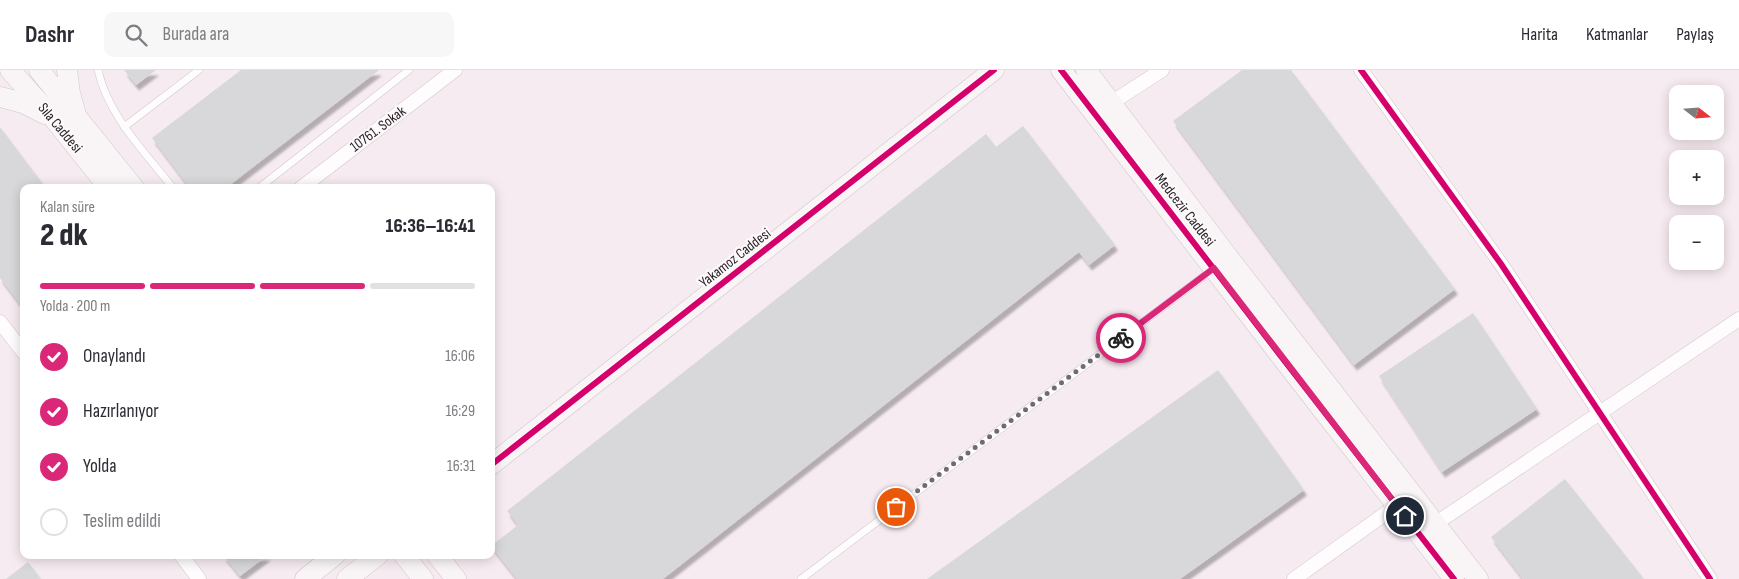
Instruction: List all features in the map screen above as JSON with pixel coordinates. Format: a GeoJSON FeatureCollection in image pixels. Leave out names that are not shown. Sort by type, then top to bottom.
{"type":"FeatureCollection","features":[{"type":"Feature","properties":{"kind":"street","name":"Sıla Caddesi"},"geometry":{"type":"LineString","coordinates":[[10,70],[54,118],[106,184]]}},
{"type":"Feature","properties":{"kind":"street"},"geometry":{"type":"LineString","coordinates":[[39,70],[131,184]]}},
{"type":"Feature","properties":{"kind":"street"},"geometry":{"type":"LineString","coordinates":[[67,70],[70,93],[77,116]]}},
{"type":"Feature","properties":{"kind":"street","name":"10761. Sokak"},"geometry":{"type":"LineString","coordinates":[[306,184],[455,70]]}},
{"type":"Feature","properties":{"kind":"street","name":"Yakamoz Caddesi"},"geometry":{"type":"LineString","coordinates":[[495,463],[994,70]]}},
{"type":"Feature","properties":{"kind":"street","name":"Medcezir Caddesi"},"geometry":{"type":"LineString","coordinates":[[1062,70],[1214,268],[1428,530],[1478,579]]}},
{"type":"Feature","properties":{"kind":"street","name":"Medcezir Caddesi"},"geometry":{"type":"LineString","coordinates":[[1086,70],[1404,500]]}},
{"type":"Feature","properties":{"kind":"street"},"geometry":{"type":"LineString","coordinates":[[1111,103],[1162,70]]}},
{"type":"Feature","properties":{"kind":"street"},"geometry":{"type":"LineString","coordinates":[[1361,70],[1501,264],[1710,579]]}},
{"type":"Feature","properties":{"kind":"street"},"geometry":{"type":"LineString","coordinates":[[0,97],[23,103],[54,118]]}},
{"type":"Feature","properties":{"kind":"street"},"geometry":{"type":"LineString","coordinates":[[1428,530],[1739,319]]}},
{"type":"Feature","properties":{"kind":"street"},"geometry":{"type":"LineString","coordinates":[[0,322],[20,348]]}},
{"type":"Feature","properties":{"kind":"street"},"geometry":{"type":"LineString","coordinates":[[1294,579],[1404,500]]}},
{"type":"Feature","properties":{"kind":"street","name":"Medcezir Caddesi"},"geometry":{"type":"LineString","coordinates":[[1428,530],[1454,579]]}},
{"type":"Feature","properties":{"kind":"street"},"geometry":{"type":"LineString","coordinates":[[184,559],[199,579]]}},
{"type":"Feature","properties":{"kind":"street"},"geometry":{"type":"LineString","coordinates":[[305,579],[330,559]]}},
{"type":"Feature","properties":{"kind":"street"},"geometry":{"type":"LineString","coordinates":[[347,579],[373,559]]}},
{"type":"Feature","properties":{"kind":"street"},"geometry":{"type":"LineString","coordinates":[[407,559],[423,579]]}},
{"type":"Feature","properties":{"kind":"street"},"geometry":{"type":"LineString","coordinates":[[440,559],[456,579]]}},
{"type":"Feature","properties":{"kind":"lane"},"geometry":{"type":"LineString","coordinates":[[98,70],[109,99],[124,126],[170,184]]}},
{"type":"Feature","properties":{"kind":"lane"},"geometry":{"type":"LineString","coordinates":[[124,126],[199,70]]}},
{"type":"Feature","properties":{"kind":"lane"},"geometry":{"type":"LineString","coordinates":[[264,184],[409,70]]}},
{"type":"Feature","properties":{"kind":"lane"},"geometry":{"type":"LineString","coordinates":[[801,579],[1214,268]]}},
{"type":"Feature","properties":{"kind":"building"},"geometry":{"type":"Polygon","coordinates":[[[124,70],[156,70],[136,85],[124,70]]]}},
{"type":"Feature","properties":{"kind":"building"},"geometry":{"type":"Polygon","coordinates":[[[241,70],[379,70],[231,184],[187,184],[152,138],[241,70]]]}},
{"type":"Feature","properties":{"kind":"building"},"geometry":{"type":"Polygon","coordinates":[[[1242,70],[1291,70],[1455,289],[1354,365],[1173,121],[1242,70]]]}},
{"type":"Feature","properties":{"kind":"building"},"geometry":{"type":"Polygon","coordinates":[[[1023,126],[1115,245],[1089,265],[1079,252],[663,579],[517,579],[495,551],[495,543],[518,525],[507,511],[986,134],[996,147],[1023,126]]]}},
{"type":"Feature","properties":{"kind":"building"},"geometry":{"type":"Polygon","coordinates":[[[0,127],[43,184],[20,184],[20,304],[0,278],[0,127]]]}},
{"type":"Feature","properties":{"kind":"building"},"geometry":{"type":"Polygon","coordinates":[[[1473,313],[1537,409],[1442,472],[1379,376],[1473,313]]]}},
{"type":"Feature","properties":{"kind":"building"},"geometry":{"type":"Polygon","coordinates":[[[1218,370],[1304,490],[1180,579],[927,579],[1218,370]]]}},
{"type":"Feature","properties":{"kind":"building"},"geometry":{"type":"Polygon","coordinates":[[[1565,479],[1644,579],[1523,579],[1491,537],[1565,479]]]}},
{"type":"Feature","properties":{"kind":"building"},"geometry":{"type":"Polygon","coordinates":[[[226,559],[263,559],[240,576],[226,559]]]}},
{"type":"Feature","properties":{"kind":"building"},"geometry":{"type":"Polygon","coordinates":[[[28,562],[41,579],[6,579],[28,562]]]}},
{"type":"Feature","properties":{"kind":"cycle path"},"geometry":{"type":"LineString","coordinates":[[495,462],[994,70]]}},
{"type":"Feature","properties":{"kind":"cycle path"},"geometry":{"type":"LineString","coordinates":[[1061,70],[1454,579]]}},
{"type":"Feature","properties":{"kind":"cycle path"},"geometry":{"type":"LineString","coordinates":[[1361,70],[1501,264],[1710,579]]}},
{"type":"Feature","properties":{"kind":"way so far"},"geometry":{"type":"LineString","coordinates":[[896,507],[1121,338]]}},
{"type":"Feature","properties":{"kind":"route"},"geometry":{"type":"LineString","coordinates":[[1121,338],[1214,268],[1405,516]]}}]}
